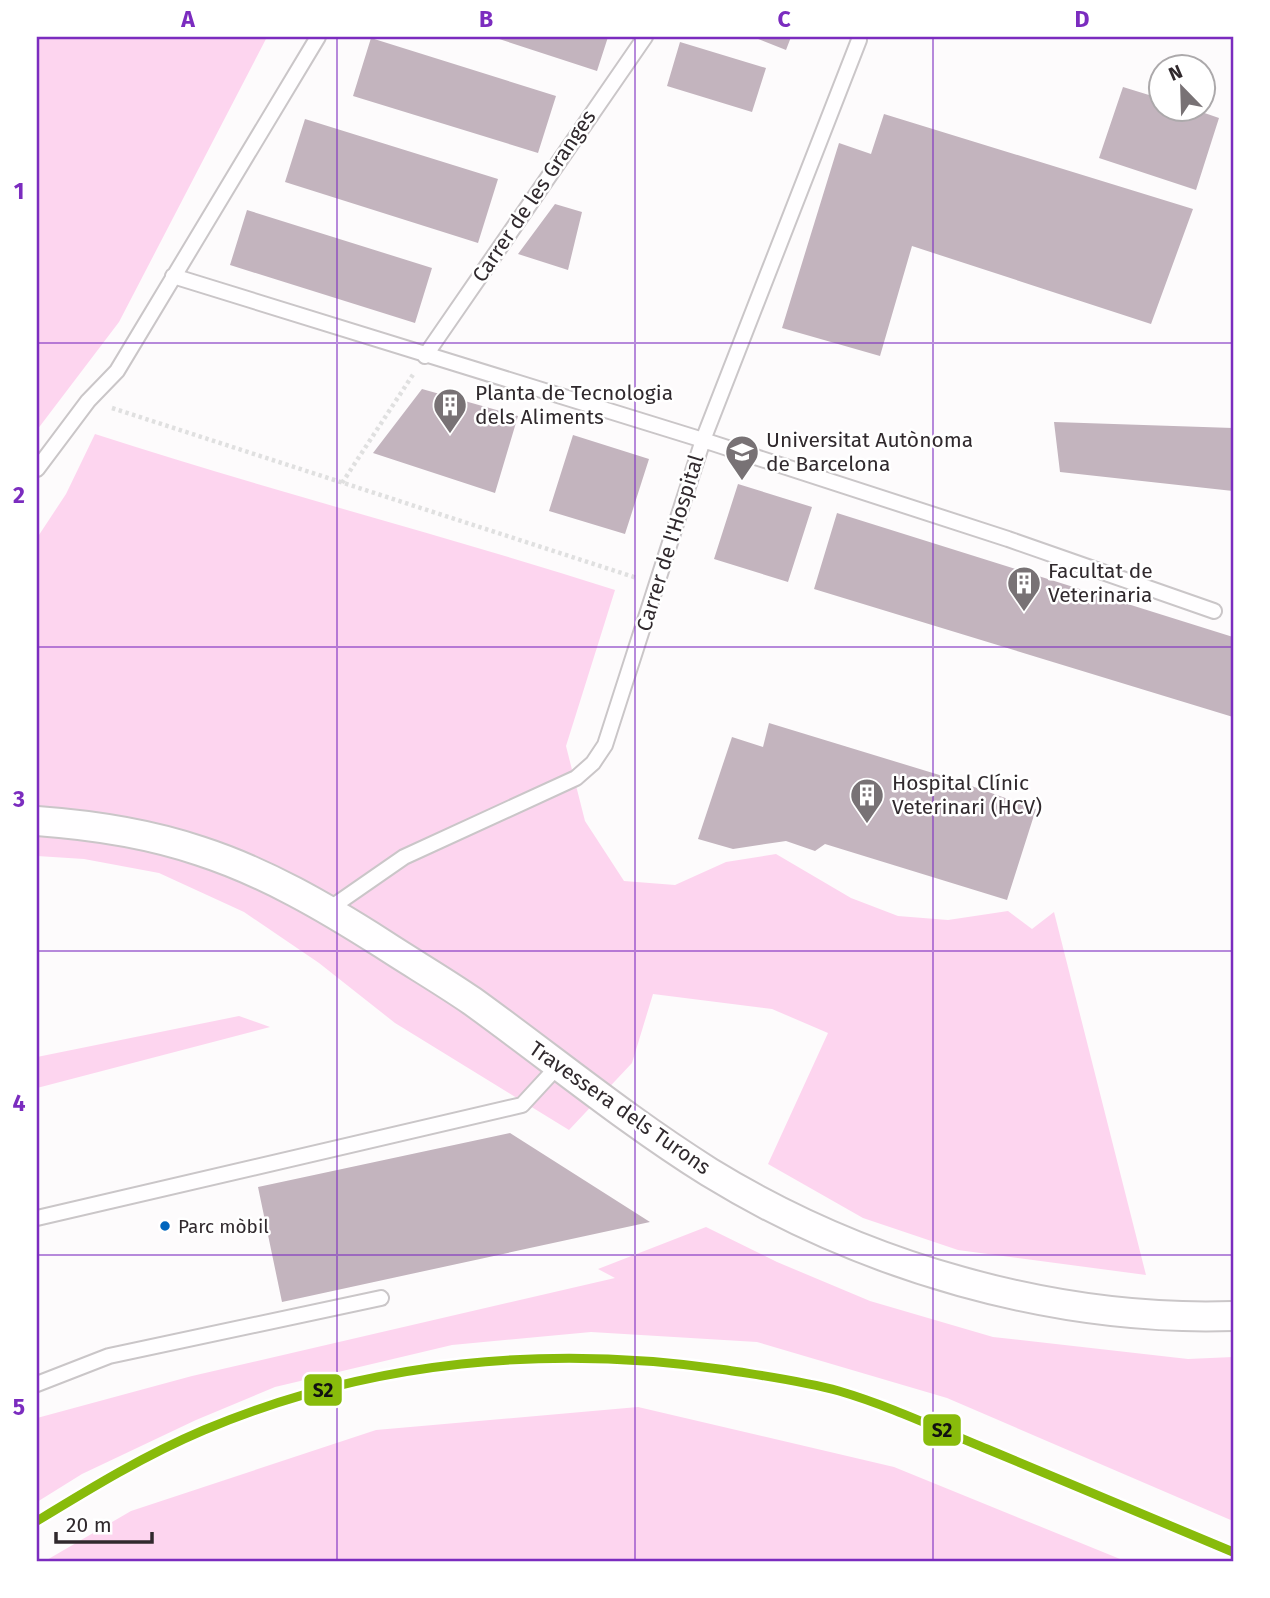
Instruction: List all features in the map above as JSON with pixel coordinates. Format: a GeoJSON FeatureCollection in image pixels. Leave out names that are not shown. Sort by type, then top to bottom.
{"type":"FeatureCollection","features":[{"type":"Feature","properties":{"kind":"street","name":"Travessera dels Turons"},"geometry":{"type":"LineString","coordinates":[[37,821],[114,829],[201,851],[289,888],[329,909],[470,1000],[558,1066],[709,1172],[834,1234],[895,1259],[999,1291],[1071,1307],[1133,1315],[1233,1316]]}},
{"type":"Feature","properties":{"kind":"lane"},"geometry":{"type":"LineString","coordinates":[[37,470],[88,401],[117,371],[318,37]]}},
{"type":"Feature","properties":{"kind":"lane","name":"Carrer de les Granges"},"geometry":{"type":"LineString","coordinates":[[425,356],[645,37]]}},
{"type":"Feature","properties":{"kind":"lane","name":"Carrer de l'Hospital"},"geometry":{"type":"LineString","coordinates":[[329,909],[404,857],[544,795],[576,778],[593,763],[613,726],[654,584],[703,440],[859,40]]}},
{"type":"Feature","properties":{"kind":"lane"},"geometry":{"type":"LineString","coordinates":[[173,276],[703,440],[1214,611]]}},
{"type":"Feature","properties":{"kind":"lane"},"geometry":{"type":"LineString","coordinates":[[37,1218],[522,1105],[558,1066]]}},
{"type":"Feature","properties":{"kind":"lane"},"geometry":{"type":"LineString","coordinates":[[37,1384],[108,1356],[381,1298]]}},
{"type":"Feature","properties":{"kind":"path"},"geometry":{"type":"LineString","coordinates":[[342,483],[425,356]]}},
{"type":"Feature","properties":{"kind":"path"},"geometry":{"type":"LineString","coordinates":[[88,401],[654,584]]}},
{"type":"Feature","properties":{"kind":"shaded area"},"geometry":{"type":"Polygon","coordinates":[[[37,37],[267,37],[119,322],[37,430],[37,37]]]}},
{"type":"Feature","properties":{"kind":"shaded area"},"geometry":{"type":"Polygon","coordinates":[[[95,434],[615,590],[566,746],[585,821],[624,881],[675,885],[726,862],[776,854],[851,898],[898,916],[948,920],[1008,911],[1032,929],[1054,912],[1146,1275],[958,1250],[863,1218],[768,1164],[828,1033],[772,1009],[653,994],[632,1063],[569,1130],[395,1023],[319,963],[244,912],[159,873],[84,859],[37,856],[37,538],[66,494],[95,434]]]}},
{"type":"Feature","properties":{"kind":"shaded area"},"geometry":{"type":"Polygon","coordinates":[[[239,1016],[270,1027],[37,1088],[37,1057],[239,1016]]]}},
{"type":"Feature","properties":{"kind":"shaded area"},"geometry":{"type":"Polygon","coordinates":[[[706,1227],[777,1262],[870,1301],[993,1337],[1188,1359],[1233,1357],[1233,1521],[947,1398],[757,1342],[591,1332],[452,1345],[275,1387],[196,1420],[82,1474],[37,1502],[37,1418],[192,1376],[615,1278],[598,1269],[706,1227]]]}},
{"type":"Feature","properties":{"kind":"shaded area"},"geometry":{"type":"Polygon","coordinates":[[[638,1407],[894,1467],[1125,1561],[45,1561],[131,1511],[376,1430],[638,1407]]]}},
{"type":"Feature","properties":{"kind":"building"},"geometry":{"type":"Polygon","coordinates":[[[493,37],[608,37],[597,71],[493,37]]]}},
{"type":"Feature","properties":{"kind":"building"},"geometry":{"type":"Polygon","coordinates":[[[753,37],[791,37],[786,50],[753,37]]]}},
{"type":"Feature","properties":{"kind":"building"},"geometry":{"type":"Polygon","coordinates":[[[371,38],[556,96],[538,153],[353,96],[371,38]]]}},
{"type":"Feature","properties":{"kind":"building"},"geometry":{"type":"Polygon","coordinates":[[[680,42],[766,68],[752,112],[667,86],[680,42]]]}},
{"type":"Feature","properties":{"kind":"building"},"geometry":{"type":"Polygon","coordinates":[[[1123,87],[1148,95],[1148,122],[1218,122],[1196,190],[1099,158],[1123,87]]]}},
{"type":"Feature","properties":{"kind":"building"},"geometry":{"type":"Polygon","coordinates":[[[884,114],[1193,209],[1151,324],[912,246],[880,356],[782,328],[839,143],[871,154],[884,114]]]}},
{"type":"Feature","properties":{"kind":"building"},"geometry":{"type":"Polygon","coordinates":[[[305,119],[498,179],[478,243],[285,182],[305,119]]]}},
{"type":"Feature","properties":{"kind":"building"},"geometry":{"type":"Polygon","coordinates":[[[555,204],[582,212],[568,270],[518,254],[555,204]]]}},
{"type":"Feature","properties":{"kind":"building"},"geometry":{"type":"Polygon","coordinates":[[[247,210],[432,268],[415,323],[230,265],[247,210]]]}},
{"type":"Feature","properties":{"kind":"building","name":"Planta de Tecnologia dels Aliments"},"geometry":{"type":"Polygon","coordinates":[[[422,389],[518,416],[495,493],[373,453],[422,389]]]}},
{"type":"Feature","properties":{"kind":"building"},"geometry":{"type":"Polygon","coordinates":[[[1054,422],[1233,428],[1233,491],[1060,472],[1054,422]]]}},
{"type":"Feature","properties":{"kind":"building"},"geometry":{"type":"Polygon","coordinates":[[[573,435],[649,459],[625,534],[549,511],[573,435]]]}},
{"type":"Feature","properties":{"kind":"building"},"geometry":{"type":"Polygon","coordinates":[[[738,484],[812,507],[788,582],[714,559],[738,484]]]}},
{"type":"Feature","properties":{"kind":"building","name":"Facultat de Veterinaria"},"geometry":{"type":"Polygon","coordinates":[[[837,513],[1233,637],[1233,717],[814,589],[837,513]]]}},
{"type":"Feature","properties":{"kind":"building","name":"Hospital Clínic Veterinari (HCV)"},"geometry":{"type":"Polygon","coordinates":[[[769,723],[946,777],[1036,809],[1007,900],[825,844],[815,851],[786,841],[733,849],[698,839],[732,737],[763,747],[769,723]]]}},
{"type":"Feature","properties":{"kind":"building"},"geometry":{"type":"Polygon","coordinates":[[[510,1133],[650,1222],[282,1302],[258,1187],[510,1133]]]}},
{"type":"Feature","properties":{"kind":"transit line","name":"S2"},"geometry":{"type":"LineString","coordinates":[[37,1521],[119,1472],[182,1440],[267,1406],[331,1387],[396,1373],[461,1364],[528,1359],[594,1359],[661,1362],[727,1370],[839,1391],[914,1418],[1233,1552]]}},
{"type":"Feature","properties":{"kind":"place","name":"Planta de Tecnologia dels Aliments"},"geometry":{"type":"Point","coordinates":[450,435]}},
{"type":"Feature","properties":{"kind":"place","name":"Universitat Autònoma de Barcelona"},"geometry":{"type":"Point","coordinates":[742,482]}},
{"type":"Feature","properties":{"kind":"place","name":"Facultat de Veterinaria"},"geometry":{"type":"Point","coordinates":[1024,613]}},
{"type":"Feature","properties":{"kind":"place","name":"Hospital Clínic Veterinari (HCV)"},"geometry":{"type":"Point","coordinates":[867,825]}},
{"type":"Feature","properties":{"kind":"place","name":"Parc mòbil"},"geometry":{"type":"Point","coordinates":[165,1226]}}]}
